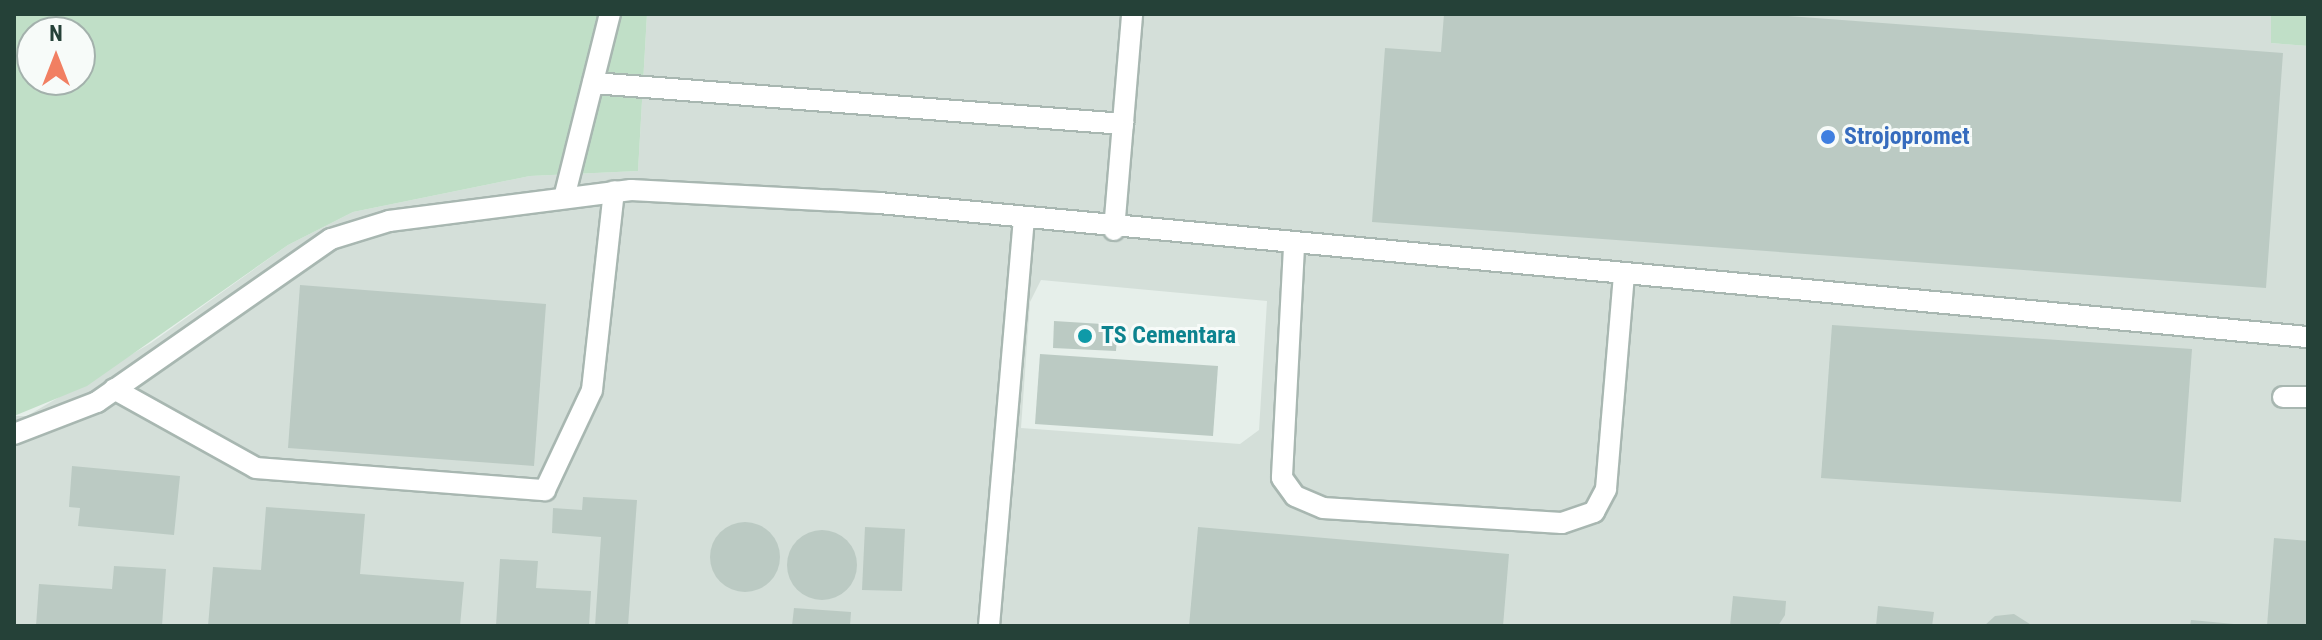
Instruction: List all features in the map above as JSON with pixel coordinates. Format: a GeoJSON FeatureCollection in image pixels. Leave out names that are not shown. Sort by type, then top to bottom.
{"type":"FeatureCollection","features":[{"type":"Feature","properties":{"kind":"lane"},"geometry":{"type":"LineString","coordinates":[[565,194],[610,14]]}},
{"type":"Feature","properties":{"kind":"lane"},"geometry":{"type":"LineString","coordinates":[[1114,230],[1132,14]]}},
{"type":"Feature","properties":{"kind":"lane"},"geometry":{"type":"LineString","coordinates":[[593,83],[1123,124]]}},
{"type":"Feature","properties":{"kind":"lane"},"geometry":{"type":"LineString","coordinates":[[14,434],[114,389],[331,239],[389,221],[565,194],[614,191],[713,190],[1024,217],[1114,230],[1294,247],[2308,337]]}},
{"type":"Feature","properties":{"kind":"lane"},"geometry":{"type":"LineString","coordinates":[[114,389],[256,468],[545,490],[592,390],[614,191]]}},
{"type":"Feature","properties":{"kind":"lane"},"geometry":{"type":"LineString","coordinates":[[989,626],[1024,217]]}},
{"type":"Feature","properties":{"kind":"lane"},"geometry":{"type":"LineString","coordinates":[[1294,247],[1282,478],[1295,496],[1323,508],[1562,523],[1594,512],[1606,489],[1624,276]]}},
{"type":"Feature","properties":{"kind":"lane"},"geometry":{"type":"LineString","coordinates":[[2283,397],[2308,397]]}},
{"type":"Feature","properties":{"kind":"shaded area"},"geometry":{"type":"Polygon","coordinates":[[[647,14],[2271,14],[2271,43],[2308,46],[2308,626],[14,626],[14,416],[27,416],[151,343],[288,245],[353,212],[530,176],[638,171],[647,14]],[[1041,280],[1030,302],[1021,428],[1240,444],[1259,430],[1267,301],[1041,280]]]}},
{"type":"Feature","properties":{"kind":"green space"},"geometry":{"type":"Polygon","coordinates":[[[14,14],[647,14],[638,171],[530,176],[353,212],[288,245],[87,386],[14,416],[14,14]]]}},
{"type":"Feature","properties":{"kind":"green space"},"geometry":{"type":"Polygon","coordinates":[[[2271,14],[2308,14],[2308,46],[2271,43],[2271,14]]]}},
{"type":"Feature","properties":{"kind":"building","name":"Strojopromet"},"geometry":{"type":"Polygon","coordinates":[[[1444,14],[1763,14],[2283,53],[2266,288],[1372,222],[1385,48],[1441,52],[1444,14]]]}},
{"type":"Feature","properties":{"kind":"building"},"geometry":{"type":"Polygon","coordinates":[[[300,285],[546,304],[534,466],[288,448],[300,285]]]}},
{"type":"Feature","properties":{"kind":"building","name":"TS Cementara"},"geometry":{"type":"Polygon","coordinates":[[[1054,321],[1118,325],[1116,351],[1053,348],[1054,321]]]}},
{"type":"Feature","properties":{"kind":"building"},"geometry":{"type":"Polygon","coordinates":[[[1832,325],[2192,349],[2181,502],[1821,478],[1832,325]]]}},
{"type":"Feature","properties":{"kind":"building"},"geometry":{"type":"Polygon","coordinates":[[[1040,354],[1218,366],[1213,436],[1035,424],[1040,354]]]}},
{"type":"Feature","properties":{"kind":"building"},"geometry":{"type":"Polygon","coordinates":[[[72,466],[180,476],[174,535],[78,526],[80,508],[69,507],[72,466]]]}},
{"type":"Feature","properties":{"kind":"building"},"geometry":{"type":"Polygon","coordinates":[[[583,497],[637,500],[628,626],[595,626],[601,537],[552,533],[553,508],[582,510],[583,497]]]}},
{"type":"Feature","properties":{"kind":"building"},"geometry":{"type":"Polygon","coordinates":[[[266,507],[365,514],[360,574],[464,582],[460,626],[208,626],[213,567],[261,570],[266,507]]]}},
{"type":"Feature","properties":{"kind":"building"},"geometry":{"type":"Polygon","coordinates":[[[745,522],[764,528],[774,538],[780,557],[774,576],[764,586],[745,592],[726,586],[716,576],[710,557],[716,538],[726,528],[745,522]]]}},
{"type":"Feature","properties":{"kind":"building"},"geometry":{"type":"Polygon","coordinates":[[[865,527],[905,529],[902,591],[862,590],[865,527]]]}},
{"type":"Feature","properties":{"kind":"building"},"geometry":{"type":"Polygon","coordinates":[[[1198,527],[1509,554],[1503,626],[1189,626],[1198,527]]]}},
{"type":"Feature","properties":{"kind":"building"},"geometry":{"type":"Polygon","coordinates":[[[822,530],[841,536],[851,546],[857,565],[851,584],[841,594],[822,600],[803,594],[793,584],[787,565],[793,546],[803,536],[822,530]]]}},
{"type":"Feature","properties":{"kind":"building"},"geometry":{"type":"Polygon","coordinates":[[[2274,538],[2308,541],[2308,626],[2267,626],[2274,538]]]}},
{"type":"Feature","properties":{"kind":"building"},"geometry":{"type":"Polygon","coordinates":[[[500,559],[538,561],[536,588],[591,591],[589,626],[496,626],[500,559]]]}},
{"type":"Feature","properties":{"kind":"building"},"geometry":{"type":"Polygon","coordinates":[[[114,566],[166,569],[162,626],[36,626],[39,584],[112,589],[114,566]]]}},
{"type":"Feature","properties":{"kind":"building"},"geometry":{"type":"Polygon","coordinates":[[[1733,596],[1786,601],[1785,615],[1778,626],[1730,626],[1733,596]]]}},
{"type":"Feature","properties":{"kind":"building"},"geometry":{"type":"Polygon","coordinates":[[[1878,606],[1934,612],[1932,626],[1876,626],[1878,606]]]}},
{"type":"Feature","properties":{"kind":"building"},"geometry":{"type":"Polygon","coordinates":[[[794,608],[851,612],[850,626],[792,626],[794,608]]]}},
{"type":"Feature","properties":{"kind":"building"},"geometry":{"type":"Polygon","coordinates":[[[2014,614],[2033,626],[1984,626],[1995,616],[2014,614]]]}},
{"type":"Feature","properties":{"kind":"building"},"geometry":{"type":"Polygon","coordinates":[[[2191,620],[2234,624],[2234,626],[2190,626],[2191,620]]]}},
{"type":"Feature","properties":{"kind":"place","name":"Strojopromet"},"geometry":{"type":"Point","coordinates":[1828,137]}},
{"type":"Feature","properties":{"kind":"place","name":"TS Cementara"},"geometry":{"type":"Point","coordinates":[1085,336]}}]}
